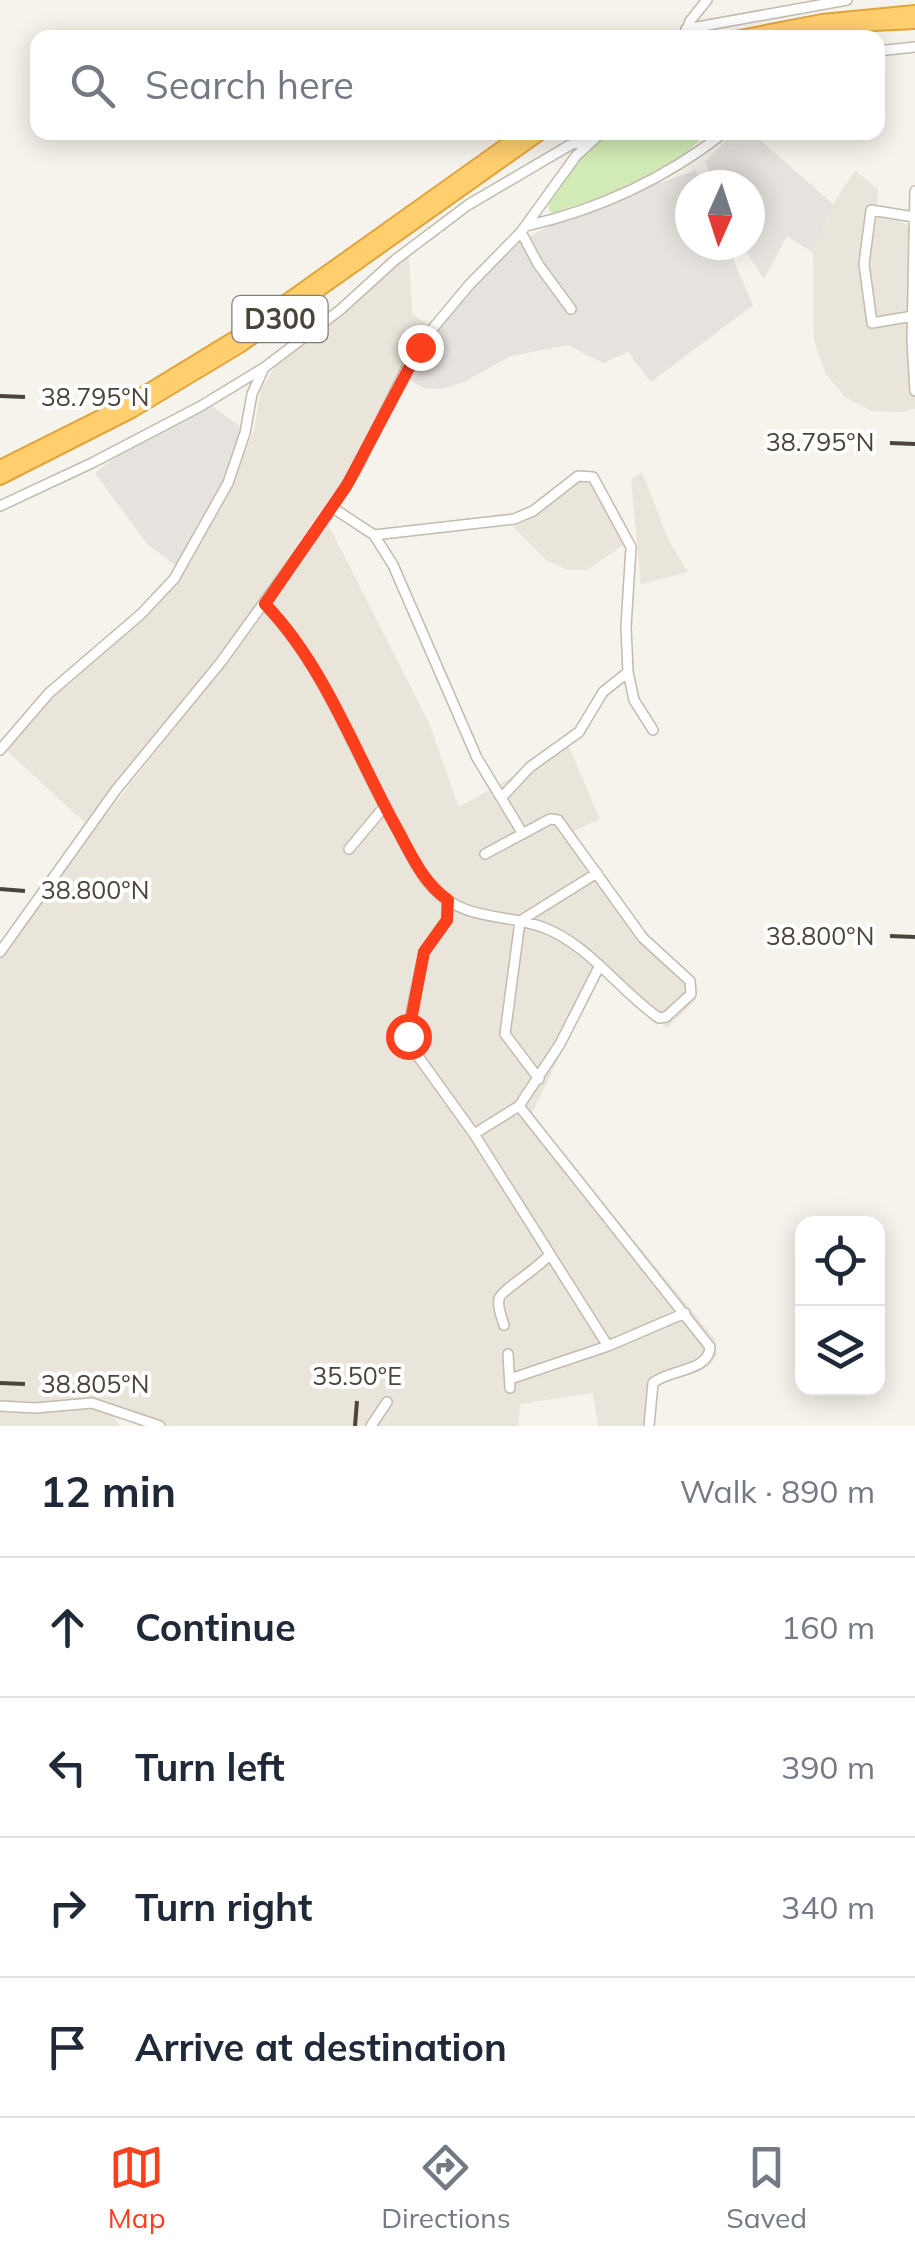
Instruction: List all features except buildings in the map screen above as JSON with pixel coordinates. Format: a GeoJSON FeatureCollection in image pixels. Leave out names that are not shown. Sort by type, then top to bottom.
{"type":"FeatureCollection","features":[{"type":"Feature","properties":{"kind":"highway"},"geometry":{"type":"LineString","coordinates":[[777,30],[839,18],[915,12]]}},
{"type":"Feature","properties":{"kind":"highway"},"geometry":{"type":"LineString","coordinates":[[826,30],[915,22]]}},
{"type":"Feature","properties":{"kind":"highway","name":"D300"},"geometry":{"type":"LineString","coordinates":[[0,467],[113,410],[210,354],[513,140]]}},
{"type":"Feature","properties":{"kind":"highway","name":"D300"},"geometry":{"type":"LineString","coordinates":[[0,478],[117,419],[240,346],[531,140]]}},
{"type":"Feature","properties":{"kind":"street"},"geometry":{"type":"LineString","coordinates":[[686,30],[692,16],[707,0]]}},
{"type":"Feature","properties":{"kind":"street"},"geometry":{"type":"LineString","coordinates":[[700,30],[846,0]]}},
{"type":"Feature","properties":{"kind":"street"},"geometry":{"type":"LineString","coordinates":[[885,50],[915,46]]}},
{"type":"Feature","properties":{"kind":"street"},"geometry":{"type":"LineString","coordinates":[[0,506],[92,463],[265,367],[468,205],[584,140]]}},
{"type":"Feature","properties":{"kind":"street"},"geometry":{"type":"LineString","coordinates":[[0,952],[116,790],[265,604],[333,508],[420,347],[468,285],[523,229],[576,156],[593,140]]}},
{"type":"Feature","properties":{"kind":"street"},"geometry":{"type":"LineString","coordinates":[[523,229],[584,212],[633,191],[708,140]]}},
{"type":"Feature","properties":{"kind":"street"},"geometry":{"type":"LineString","coordinates":[[915,191],[915,391]]}},
{"type":"Feature","properties":{"kind":"street"},"geometry":{"type":"LineString","coordinates":[[913,316],[872,323],[864,264],[871,210],[914,217]]}},
{"type":"Feature","properties":{"kind":"street"},"geometry":{"type":"LineString","coordinates":[[523,229],[538,264],[571,309]]}},
{"type":"Feature","properties":{"kind":"street"},"geometry":{"type":"LineString","coordinates":[[0,750],[49,693],[141,614],[174,579],[228,482],[245,433],[252,394],[265,367]]}},
{"type":"Feature","properties":{"kind":"street"},"geometry":{"type":"LineString","coordinates":[[374,535],[514,519],[533,511],[578,476],[593,476],[632,547],[626,627],[628,672],[634,700],[652,730]]}},
{"type":"Feature","properties":{"kind":"street"},"geometry":{"type":"LineString","coordinates":[[333,508],[374,535],[414,608],[477,758],[523,834]]}},
{"type":"Feature","properties":{"kind":"street"},"geometry":{"type":"LineString","coordinates":[[265,604],[323,685],[426,880],[448,900],[476,914],[520,921],[559,934],[659,1018],[666,1017],[692,991],[690,981],[652,948],[556,819],[485,854]]}},
{"type":"Feature","properties":{"kind":"street"},"geometry":{"type":"LineString","coordinates":[[502,797],[530,766],[578,732],[603,692],[628,672]]}},
{"type":"Feature","properties":{"kind":"street"},"geometry":{"type":"LineString","coordinates":[[348,849],[385,806]]}},
{"type":"Feature","properties":{"kind":"street"},"geometry":{"type":"LineString","coordinates":[[520,921],[597,873]]}},
{"type":"Feature","properties":{"kind":"street"},"geometry":{"type":"LineString","coordinates":[[448,900],[447,920],[424,952],[408,1036],[412,1049],[474,1134],[608,1346]]}},
{"type":"Feature","properties":{"kind":"street"},"geometry":{"type":"LineString","coordinates":[[520,921],[505,1034],[539,1079]]}},
{"type":"Feature","properties":{"kind":"street"},"geometry":{"type":"LineString","coordinates":[[474,1134],[519,1106],[539,1079],[599,966]]}},
{"type":"Feature","properties":{"kind":"street"},"geometry":{"type":"LineString","coordinates":[[519,1106],[708,1344],[709,1356],[704,1362],[652,1383],[649,1426]]}},
{"type":"Feature","properties":{"kind":"street"},"geometry":{"type":"LineString","coordinates":[[504,1324],[498,1302],[501,1293],[534,1272],[549,1254]]}},
{"type":"Feature","properties":{"kind":"street"},"geometry":{"type":"LineString","coordinates":[[508,1354],[510,1383],[685,1312]]}},
{"type":"Feature","properties":{"kind":"street"},"geometry":{"type":"LineString","coordinates":[[0,1406],[50,1408],[86,1402],[160,1426]]}},
{"type":"Feature","properties":{"kind":"street"},"geometry":{"type":"LineString","coordinates":[[371,1426],[387,1402]]}},
{"type":"Feature","properties":{"kind":"shaded area"},"geometry":{"type":"Polygon","coordinates":[[[726,140],[760,140],[833,204],[813,253],[787,236],[764,279],[752,260],[765,260],[765,170],[708,170],[705,162],[726,140]]]}},
{"type":"Feature","properties":{"kind":"shaded area"},"geometry":{"type":"Polygon","coordinates":[[[855,171],[878,189],[877,210],[915,229],[915,408],[905,412],[872,411],[845,397],[825,373],[814,340],[813,253],[833,204],[855,171]]]}},
{"type":"Feature","properties":{"kind":"shaded area"},"geometry":{"type":"Polygon","coordinates":[[[675,178],[675,260],[734,260],[753,305],[651,382],[628,352],[603,363],[568,345],[511,356],[464,382],[442,389],[424,388],[407,379],[409,370],[450,311],[516,244],[565,217],[675,178]]]}},
{"type":"Feature","properties":{"kind":"shaded area"},"geometry":{"type":"Polygon","coordinates":[[[409,257],[412,314],[427,325],[396,374],[350,469],[238,631],[85,823],[4,748],[54,688],[177,577],[219,511],[254,431],[261,390],[277,363],[391,264],[409,257]]]}},
{"type":"Feature","properties":{"kind":"shaded area"},"geometry":{"type":"Polygon","coordinates":[[[210,405],[242,428],[225,480],[175,565],[147,544],[95,473],[149,432],[210,405]]]}},
{"type":"Feature","properties":{"kind":"shaded area"},"geometry":{"type":"Polygon","coordinates":[[[642,472],[669,541],[688,572],[641,584],[631,480],[642,472]]]}},
{"type":"Feature","properties":{"kind":"shaded area"},"geometry":{"type":"Polygon","coordinates":[[[590,478],[628,542],[586,570],[567,570],[546,560],[513,527],[578,479],[590,478]]]}},
{"type":"Feature","properties":{"kind":"shaded area"},"geometry":{"type":"Polygon","coordinates":[[[327,522],[429,723],[459,807],[516,775],[566,740],[600,819],[572,832],[635,920],[669,961],[697,984],[696,1000],[667,1028],[600,974],[531,1115],[715,1339],[717,1355],[708,1367],[659,1382],[655,1389],[654,1426],[598,1426],[593,1393],[520,1404],[518,1426],[153,1426],[110,1413],[120,1426],[0,1426],[0,957],[80,848],[255,626],[327,522]]]}},
{"type":"Feature","properties":{"kind":"green space"},"geometry":{"type":"Polygon","coordinates":[[[599,140],[699,140],[674,162],[635,183],[553,213],[549,211],[549,204],[584,153],[599,140]]]}},
{"type":"Feature","properties":{"kind":"route"},"geometry":{"type":"LineString","coordinates":[[408,1036],[424,952],[447,920],[448,900],[422,874],[323,685],[265,604],[347,485],[420,347]]}}]}
